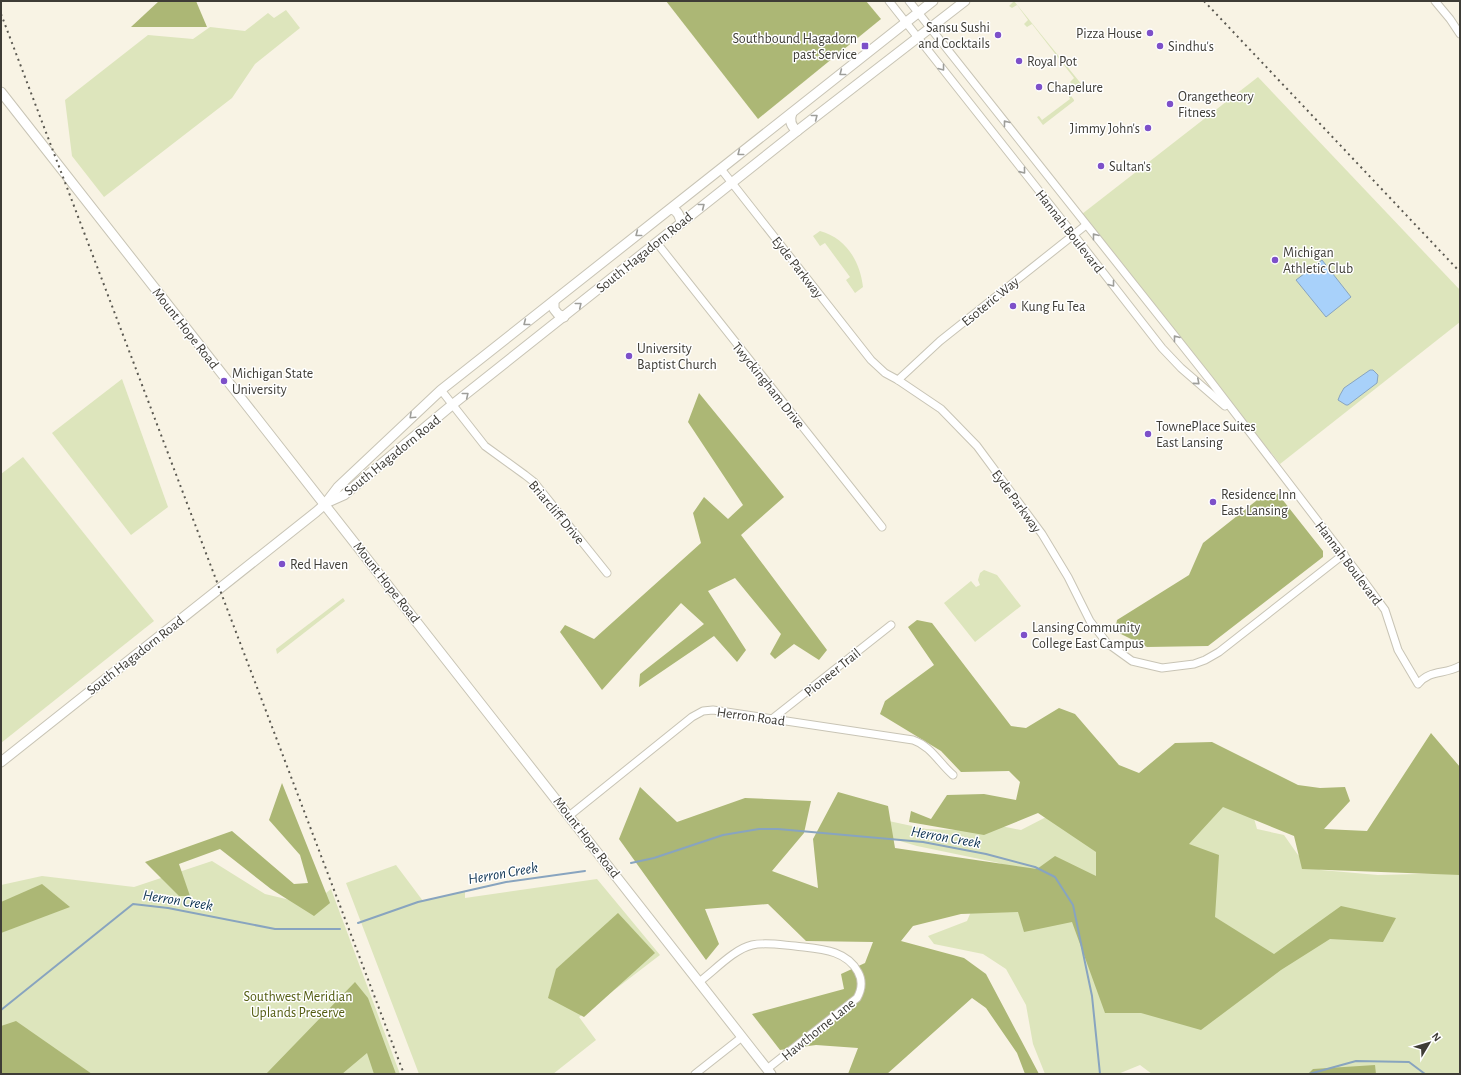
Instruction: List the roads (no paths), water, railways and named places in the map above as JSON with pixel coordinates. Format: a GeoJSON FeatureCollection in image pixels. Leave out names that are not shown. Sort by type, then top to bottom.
{"type":"FeatureCollection","features":[{"type":"Feature","properties":{"kind":"street","name":"Hannah Boulevard"},"geometry":{"type":"LineString","coordinates":[[889,1],[1162,348],[1181,368],[1234,414]]}},
{"type":"Feature","properties":{"kind":"street","name":"Hannah Boulevard"},"geometry":{"type":"LineString","coordinates":[[909,1],[1204,374],[1344,554],[1385,610],[1398,650],[1418,684],[1424,677],[1439,672],[1452,671],[1460,666]]}},
{"type":"Feature","properties":{"kind":"street","name":"South Hagadorn Road"},"geometry":{"type":"LineString","coordinates":[[325,504],[338,487],[441,390],[933,1]]}},
{"type":"Feature","properties":{"kind":"street","name":"South Hagadorn Road"},"geometry":{"type":"LineString","coordinates":[[1,762],[325,504],[344,495],[452,405],[796,131],[965,1]]}},
{"type":"Feature","properties":{"kind":"street"},"geometry":{"type":"LineString","coordinates":[[1435,1],[1460,34]]}},
{"type":"Feature","properties":{"kind":"street","name":"Mount Hope Road"},"geometry":{"type":"LineString","coordinates":[[1,92],[769,1072]]}},
{"type":"Feature","properties":{"kind":"street"},"geometry":{"type":"LineString","coordinates":[[792,113],[790,122],[796,131]]}},
{"type":"Feature","properties":{"kind":"street","name":"Eyde Parkway"},"geometry":{"type":"LineString","coordinates":[[721,169],[871,360],[885,373],[941,409],[977,446],[1042,534],[1068,577],[1090,621],[1107,643],[1132,661],[1162,668],[1194,664],[1205,660],[1219,652],[1344,554]]}},
{"type":"Feature","properties":{"kind":"street"},"geometry":{"type":"LineString","coordinates":[[671,209],[675,210],[681,217],[681,223]]}},
{"type":"Feature","properties":{"kind":"street","name":"Esoteric Way"},"geometry":{"type":"LineString","coordinates":[[898,380],[940,341],[1086,225]]}},
{"type":"Feature","properties":{"kind":"street","name":"Twyckingham Drive"},"geometry":{"type":"LineString","coordinates":[[657,243],[882,527]]}},
{"type":"Feature","properties":{"kind":"street"},"geometry":{"type":"LineString","coordinates":[[554,301],[554,309],[558,314],[564,317]]}},
{"type":"Feature","properties":{"kind":"street","name":"Briarcliff Drive"},"geometry":{"type":"LineString","coordinates":[[441,390],[485,446],[534,482],[606,573]]}},
{"type":"Feature","properties":{"kind":"street","name":"Pioneer Trail"},"geometry":{"type":"LineString","coordinates":[[772,719],[891,625]]}},
{"type":"Feature","properties":{"kind":"street","name":"Herron Road"},"geometry":{"type":"LineString","coordinates":[[569,816],[699,713],[713,710],[913,740],[926,746],[953,775]]}},
{"type":"Feature","properties":{"kind":"street","name":"Hawthorne Lane"},"geometry":{"type":"LineString","coordinates":[[699,982],[739,951],[756,944],[781,945],[829,951],[844,958],[854,966],[860,975],[861,982],[861,991],[857,998],[769,1072]]}},
{"type":"Feature","properties":{"kind":"street"},"geometry":{"type":"LineString","coordinates":[[695,1074],[742,1037]]}},
{"type":"Feature","properties":{"kind":"water"},"geometry":{"type":"Polygon","coordinates":[[[1322,260],[1351,297],[1326,317],[1296,280],[1322,260]]]}},
{"type":"Feature","properties":{"kind":"water"},"geometry":{"type":"Polygon","coordinates":[[[1370,370],[1373,370],[1378,375],[1377,383],[1348,405],[1338,400],[1344,388],[1370,370]]]}},
{"type":"Feature","properties":{"kind":"waterway","name":"Herron Creek"},"geometry":{"type":"LineString","coordinates":[[631,863],[654,858],[723,835],[759,829],[778,829],[923,842],[986,854],[1035,867],[1055,877],[1073,905],[1092,996],[1100,1074]]}},
{"type":"Feature","properties":{"kind":"waterway","name":"Herron Creek"},"geometry":{"type":"LineString","coordinates":[[358,923],[418,902],[506,882],[585,871]]}},
{"type":"Feature","properties":{"kind":"waterway","name":"Herron Creek"},"geometry":{"type":"LineString","coordinates":[[1,1010],[133,904],[168,908],[275,929],[340,929]]}},
{"type":"Feature","properties":{"kind":"waterway","name":"Herron Creek"},"geometry":{"type":"LineString","coordinates":[[1309,1074],[1356,1061],[1409,1062],[1425,1074]]}},
{"type":"Feature","properties":{"kind":"railway"},"geometry":{"type":"LineString","coordinates":[[1204,1],[1460,272]]}},
{"type":"Feature","properties":{"kind":"railway"},"geometry":{"type":"LineString","coordinates":[[1,14],[404,1074]]}},
{"type":"Feature","properties":{"kind":"place","name":"Pizza House"},"geometry":{"type":"Point","coordinates":[1150,33]}},
{"type":"Feature","properties":{"kind":"place","name":"Sansu Sushi and Cocktails"},"geometry":{"type":"Point","coordinates":[998,35]}},
{"type":"Feature","properties":{"kind":"place","name":"Southbound Hagadorn past Service"},"geometry":{"type":"Point","coordinates":[865,46]}},
{"type":"Feature","properties":{"kind":"place","name":"Sindhu's"},"geometry":{"type":"Point","coordinates":[1160,46]}},
{"type":"Feature","properties":{"kind":"place","name":"Royal Pot"},"geometry":{"type":"Point","coordinates":[1019,61]}},
{"type":"Feature","properties":{"kind":"place","name":"Chapelure"},"geometry":{"type":"Point","coordinates":[1039,87]}},
{"type":"Feature","properties":{"kind":"place","name":"Orangetheory Fitness"},"geometry":{"type":"Point","coordinates":[1170,104]}},
{"type":"Feature","properties":{"kind":"place","name":"Jimmy John's"},"geometry":{"type":"Point","coordinates":[1148,128]}},
{"type":"Feature","properties":{"kind":"place","name":"Sultan's"},"geometry":{"type":"Point","coordinates":[1101,166]}},
{"type":"Feature","properties":{"kind":"place","name":"Michigan Athletic Club"},"geometry":{"type":"Point","coordinates":[1275,260]}},
{"type":"Feature","properties":{"kind":"place","name":"Kung Fu Tea"},"geometry":{"type":"Point","coordinates":[1013,306]}},
{"type":"Feature","properties":{"kind":"place","name":"University Baptist Church"},"geometry":{"type":"Point","coordinates":[629,356]}},
{"type":"Feature","properties":{"kind":"place","name":"Michigan State University"},"geometry":{"type":"Point","coordinates":[224,381]}},
{"type":"Feature","properties":{"kind":"place","name":"TownePlace Suites East Lansing"},"geometry":{"type":"Point","coordinates":[1148,434]}},
{"type":"Feature","properties":{"kind":"place","name":"Residence Inn East Lansing"},"geometry":{"type":"Point","coordinates":[1213,502]}},
{"type":"Feature","properties":{"kind":"place","name":"Red Haven"},"geometry":{"type":"Point","coordinates":[282,564]}},
{"type":"Feature","properties":{"kind":"place","name":"Lansing Community College East Campus"},"geometry":{"type":"Point","coordinates":[1024,635]}},
{"type":"Feature","properties":{"kind":"park label","name":"Southwest Meridian Uplands Preserve"},"geometry":{"type":"Point","coordinates":[298,1004]}}]}
